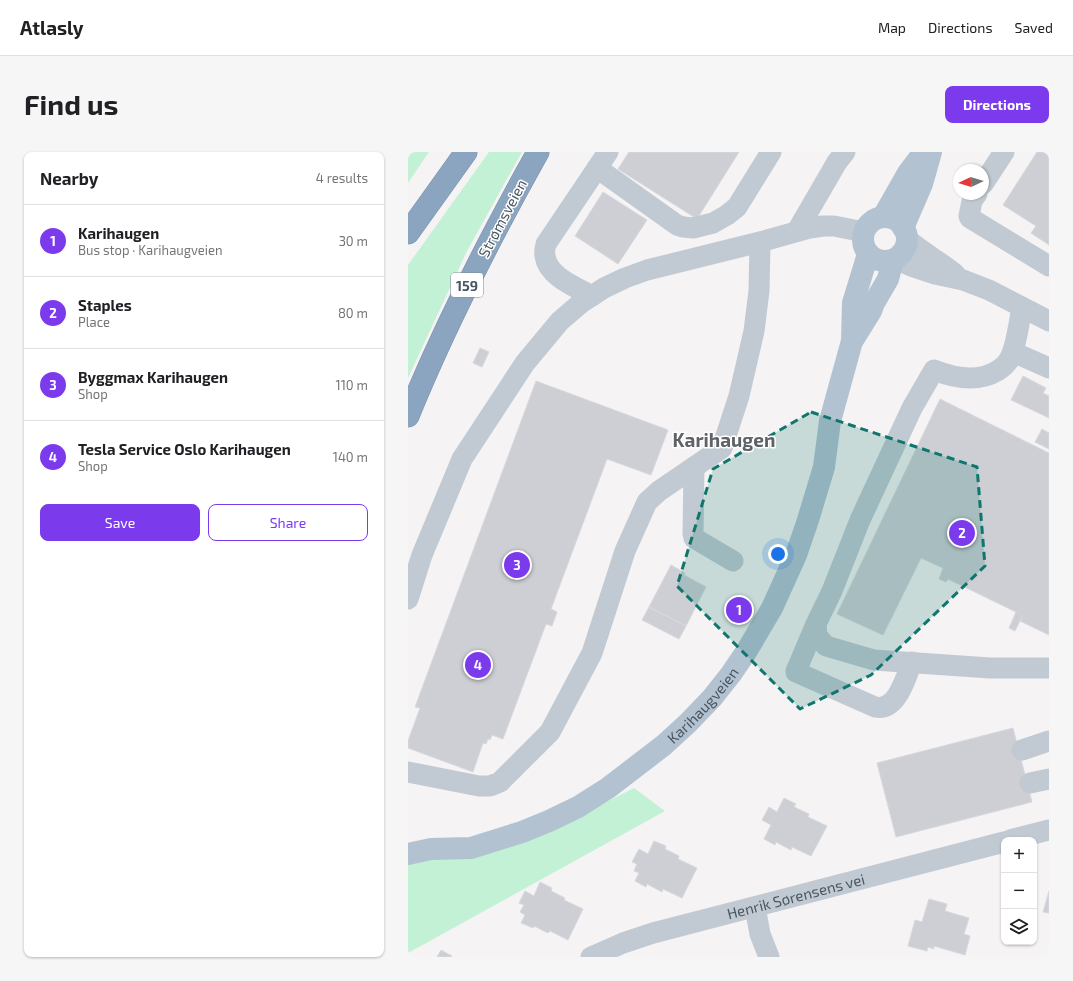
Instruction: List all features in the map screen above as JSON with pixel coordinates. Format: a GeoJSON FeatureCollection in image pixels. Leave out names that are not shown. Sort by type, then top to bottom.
{"type":"FeatureCollection","features":[{"type":"Feature","properties":{"kind":"highway"},"geometry":{"type":"LineString","coordinates":[[408,233],[466,152]]}},
{"type":"Feature","properties":{"kind":"highway","name":"Strømsveien"},"geometry":{"type":"LineString","coordinates":[[408,416],[427,369],[476,268],[538,152]]}},
{"type":"Feature","properties":{"kind":"main road"},"geometry":{"type":"LineString","coordinates":[[864,232],[871,222],[883,217],[908,173],[924,152]]}},
{"type":"Feature","properties":{"kind":"main road","name":"Karihaugveien"},"geometry":{"type":"LineString","coordinates":[[852,341],[871,312],[874,303],[888,279],[894,259],[904,251],[905,234],[931,152]]}},
{"type":"Feature","properties":{"kind":"main road"},"geometry":{"type":"LineString","coordinates":[[883,217],[894,220],[905,234]]}},
{"type":"Feature","properties":{"kind":"main road","name":"Karihaugveien"},"geometry":{"type":"LineString","coordinates":[[408,854],[431,849],[471,848],[496,841],[549,821],[578,807],[608,788],[664,745],[712,698],[731,674],[772,608],[796,555],[824,467],[830,421],[852,341],[853,303],[868,254],[863,243],[864,232]]}},
{"type":"Feature","properties":{"kind":"main road"},"geometry":{"type":"LineString","coordinates":[[868,254],[877,260],[882,261],[894,259]]}},
{"type":"Feature","properties":{"kind":"street"},"geometry":{"type":"LineString","coordinates":[[592,296],[560,277],[550,267],[545,256],[546,244],[602,160],[677,224],[683,227],[693,228],[720,219],[737,207],[771,152]]}},
{"type":"Feature","properties":{"kind":"street"},"geometry":{"type":"LineString","coordinates":[[797,231],[837,162],[845,152]]}},
{"type":"Feature","properties":{"kind":"street"},"geometry":{"type":"LineString","coordinates":[[989,175],[1004,152]]}},
{"type":"Feature","properties":{"kind":"street"},"geometry":{"type":"LineString","coordinates":[[973,200],[969,216],[970,218],[1049,266]]}},
{"type":"Feature","properties":{"kind":"street"},"geometry":{"type":"LineString","coordinates":[[408,600],[422,555],[462,459],[525,363],[560,321],[581,303],[604,288],[646,270],[760,242],[797,231],[823,226],[845,227],[864,232]]}},
{"type":"Feature","properties":{"kind":"street"},"geometry":{"type":"LineString","coordinates":[[905,234],[919,250],[939,261],[963,280]]}},
{"type":"Feature","properties":{"kind":"street"},"geometry":{"type":"LineString","coordinates":[[408,772],[479,786],[490,786],[500,782],[550,732],[592,653],[625,551],[647,502],[659,491],[722,448],[739,396],[754,331],[759,291],[760,242]]}},
{"type":"Feature","properties":{"kind":"street"},"geometry":{"type":"LineString","coordinates":[[894,259],[929,272],[963,280],[988,290],[1049,320]]}},
{"type":"Feature","properties":{"kind":"street"},"geometry":{"type":"LineString","coordinates":[[912,662],[894,700],[883,707],[875,706],[796,672],[816,624],[832,591],[860,520],[912,408],[934,370],[950,376],[974,378],[989,375],[1002,367],[1009,360],[1013,352],[1022,307]]}},
{"type":"Feature","properties":{"kind":"street"},"geometry":{"type":"LineString","coordinates":[[1013,352],[1049,368]]}},
{"type":"Feature","properties":{"kind":"street"},"geometry":{"type":"LineString","coordinates":[[694,467],[694,538],[733,560]]}},
{"type":"Feature","properties":{"kind":"street"},"geometry":{"type":"LineString","coordinates":[[816,624],[817,636],[826,646],[874,660],[990,668],[1049,668]]}},
{"type":"Feature","properties":{"kind":"street"},"geometry":{"type":"LineString","coordinates":[[1022,750],[1049,741]]}},
{"type":"Feature","properties":{"kind":"street"},"geometry":{"type":"LineString","coordinates":[[1022,837],[1049,830]]}},
{"type":"Feature","properties":{"kind":"street","name":"Henrik Sørensens vei"},"geometry":{"type":"LineString","coordinates":[[604,954],[653,933],[1001,843]]}},
{"type":"Feature","properties":{"kind":"street"},"geometry":{"type":"LineString","coordinates":[[755,907],[760,934],[769,957]]}},
{"type":"Feature","properties":{"kind":"highlighted area"},"geometry":{"type":"Polygon","coordinates":[[[811,412],[977,467],[985,566],[871,675],[800,709],[677,586],[713,469],[811,412]]]}},
{"type":"Feature","properties":{"kind":"green space"},"geometry":{"type":"Polygon","coordinates":[[[408,152],[429,152],[408,183],[408,152]]]}},
{"type":"Feature","properties":{"kind":"green space"},"geometry":{"type":"Polygon","coordinates":[[[489,152],[522,152],[467,251],[408,378],[408,265],[489,152]]]}},
{"type":"Feature","properties":{"kind":"green space"},"geometry":{"type":"Polygon","coordinates":[[[634,788],[665,811],[408,953],[408,862],[582,814],[634,788]]]}},
{"type":"Feature","properties":{"kind":"building"},"geometry":{"type":"Polygon","coordinates":[[[629,152],[739,152],[697,219],[618,169],[629,152]]]}},
{"type":"Feature","properties":{"kind":"building"},"geometry":{"type":"Polygon","coordinates":[[[1037,152],[1049,152],[1049,245],[1031,233],[1036,226],[1003,205],[1037,152]]]}},
{"type":"Feature","properties":{"kind":"building"},"geometry":{"type":"Polygon","coordinates":[[[603,192],[647,220],[618,264],[575,236],[603,192]]]}},
{"type":"Feature","properties":{"kind":"building"},"geometry":{"type":"Polygon","coordinates":[[[480,348],[489,352],[482,367],[473,363],[480,348]]]}},
{"type":"Feature","properties":{"kind":"building"},"geometry":{"type":"Polygon","coordinates":[[[1023,376],[1046,388],[1043,393],[1049,396],[1049,418],[1011,400],[1023,376]]]}},
{"type":"Feature","properties":{"kind":"building"},"geometry":{"type":"Polygon","coordinates":[[[536,381],[668,430],[651,475],[607,459],[551,609],[557,612],[552,626],[546,624],[503,739],[492,735],[486,744],[483,743],[473,772],[408,748],[408,741],[420,708],[415,707],[536,381]]]}},
{"type":"Feature","properties":{"kind":"building"},"geometry":{"type":"Polygon","coordinates":[[[940,399],[1049,453],[1049,635],[1020,621],[1015,631],[1009,628],[1016,612],[948,579],[946,582],[939,579],[943,568],[921,558],[883,635],[837,614],[940,399]]]}},
{"type":"Feature","properties":{"kind":"building"},"geometry":{"type":"Polygon","coordinates":[[[1042,429],[1049,433],[1049,449],[1035,442],[1042,429]]]}},
{"type":"Feature","properties":{"kind":"building"},"geometry":{"type":"Polygon","coordinates":[[[671,565],[685,573],[684,575],[706,587],[686,626],[649,607],[671,565]]]}},
{"type":"Feature","properties":{"kind":"building"},"geometry":{"type":"Polygon","coordinates":[[[649,607],[686,626],[679,639],[642,620],[649,607]]]}},
{"type":"Feature","properties":{"kind":"building"},"geometry":{"type":"Polygon","coordinates":[[[1013,728],[1032,802],[896,837],[877,763],[1013,728]]]}},
{"type":"Feature","properties":{"kind":"building"},"geometry":{"type":"Polygon","coordinates":[[[784,798],[796,804],[794,807],[809,814],[808,817],[827,826],[811,856],[792,847],[791,850],[776,842],[775,845],[764,839],[771,825],[762,820],[769,807],[777,812],[784,798]]]}},
{"type":"Feature","properties":{"kind":"building"},"geometry":{"type":"Polygon","coordinates":[[[654,841],[666,846],[665,849],[679,856],[678,859],[697,868],[682,898],[663,889],[662,892],[647,884],[646,887],[635,881],[639,873],[634,871],[637,864],[632,862],[639,849],[648,854],[654,841]]]}},
{"type":"Feature","properties":{"kind":"building"},"geometry":{"type":"Polygon","coordinates":[[[540,882],[552,888],[551,891],[565,898],[564,900],[583,909],[568,940],[550,931],[548,933],[534,926],[533,928],[521,923],[525,915],[520,912],[524,905],[519,903],[525,891],[534,896],[540,882]]]}},
{"type":"Feature","properties":{"kind":"building"},"geometry":{"type":"Polygon","coordinates":[[[1049,891],[1049,913],[1043,912],[1049,891]]]}},
{"type":"Feature","properties":{"kind":"building"},"geometry":{"type":"Polygon","coordinates":[[[929,899],[947,904],[945,911],[969,918],[964,934],[970,936],[965,955],[934,946],[934,949],[928,947],[927,951],[908,946],[915,920],[922,922],[929,899]]]}},
{"type":"Feature","properties":{"kind":"building"},"geometry":{"type":"Polygon","coordinates":[[[441,950],[452,956],[437,957],[441,950]]]}},
{"type":"Feature","properties":{"kind":"place","name":"Staples"},"geometry":{"type":"Point","coordinates":[962,533]}},
{"type":"Feature","properties":{"kind":"place","name":"Byggmax Karihaugen"},"geometry":{"type":"Point","coordinates":[517,565]}},
{"type":"Feature","properties":{"kind":"place","name":"Karihaugen"},"geometry":{"type":"Point","coordinates":[739,610]}},
{"type":"Feature","properties":{"kind":"place","name":"Tesla Service Oslo Karihaugen"},"geometry":{"type":"Point","coordinates":[478,665]}},
{"type":"Feature","properties":{"kind":"district","name":"Karihaugen"},"geometry":{"type":"Point","coordinates":[724,439]}}]}
